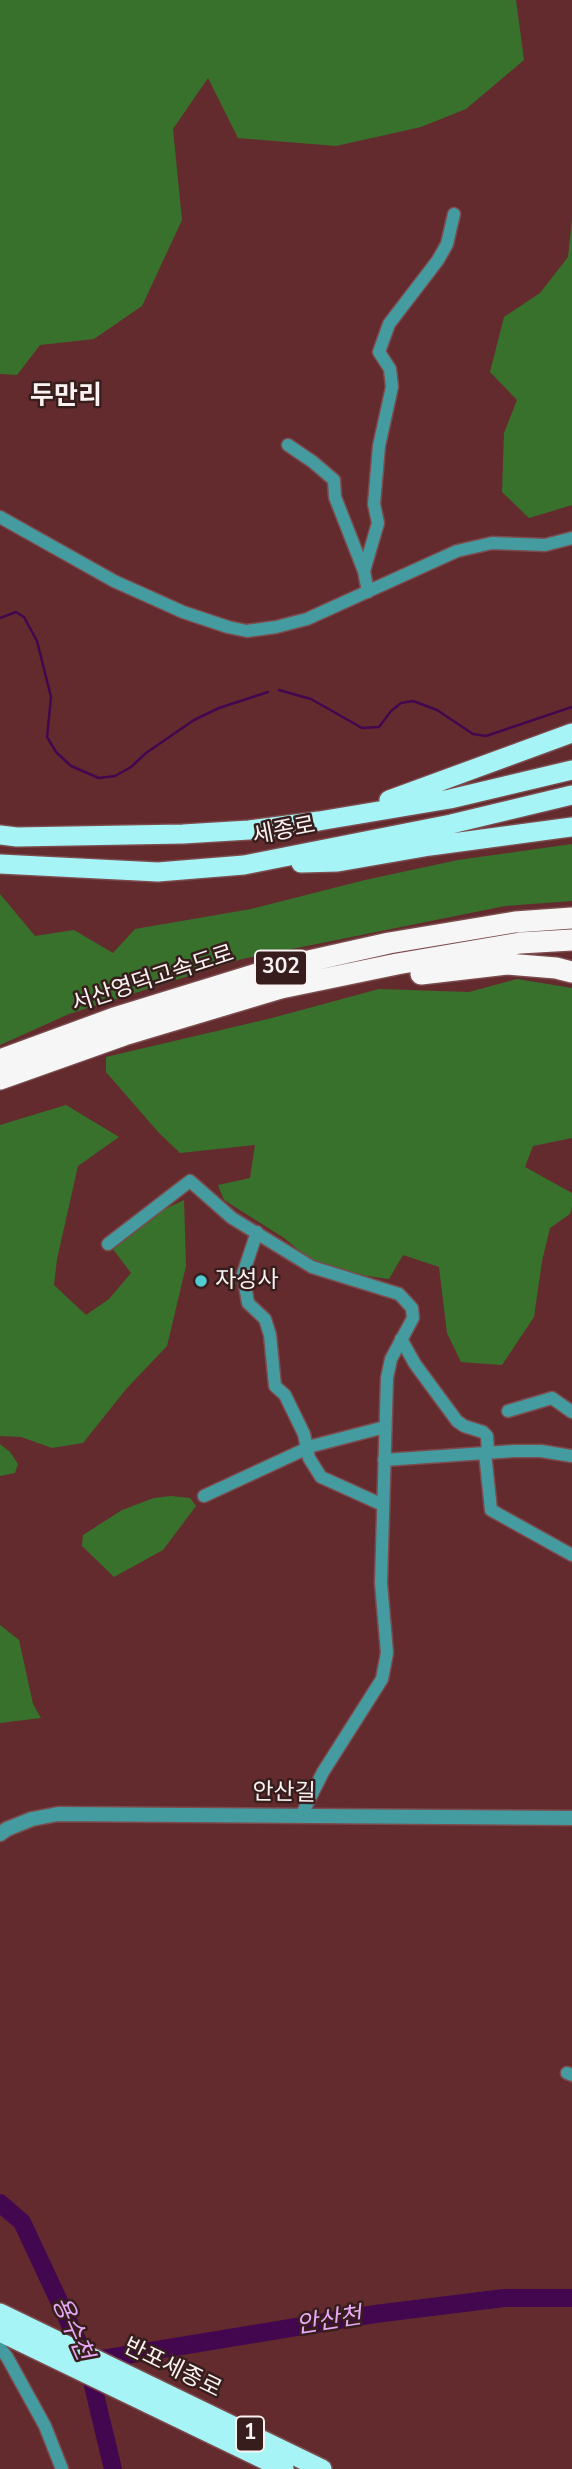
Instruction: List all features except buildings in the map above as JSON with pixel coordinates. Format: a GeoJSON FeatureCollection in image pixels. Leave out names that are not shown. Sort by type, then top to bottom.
{"type":"FeatureCollection","features":[{"type":"Feature","properties":{"kind":"highway"},"geometry":{"type":"LineString","coordinates":[[319,821],[456,777],[572,733]]}},
{"type":"Feature","properties":{"kind":"highway","name":"세종로"},"geometry":{"type":"LineString","coordinates":[[0,835],[183,834],[249,830],[450,799],[572,771]]}},
{"type":"Feature","properties":{"kind":"highway","name":"세종로"},"geometry":{"type":"LineString","coordinates":[[0,864],[158,872],[244,865],[451,824],[572,795]]}},
{"type":"Feature","properties":{"kind":"highway"},"geometry":{"type":"LineString","coordinates":[[244,865],[338,862],[430,846],[572,827]]}},
{"type":"Feature","properties":{"kind":"highway","name":"서산영덕고속도로"},"geometry":{"type":"LineString","coordinates":[[0,1060],[114,1018],[273,969],[389,943],[515,922],[572,916]]}},
{"type":"Feature","properties":{"kind":"highway","name":"서산영덕고속도로"},"geometry":{"type":"LineString","coordinates":[[0,1079],[124,1035],[281,988],[397,964],[520,943],[572,940]]}},
{"type":"Feature","properties":{"kind":"highway"},"geometry":{"type":"LineString","coordinates":[[124,1035],[390,979],[457,969],[508,964],[572,972]]}},
{"type":"Feature","properties":{"kind":"highway","name":"반포세종로"},"geometry":{"type":"LineString","coordinates":[[0,2314],[175,2406],[284,2469]]}},
{"type":"Feature","properties":{"kind":"highway","name":"반포세종로"},"geometry":{"type":"LineString","coordinates":[[0,2332],[322,2469]]}},
{"type":"Feature","properties":{"kind":"street"},"geometry":{"type":"LineString","coordinates":[[364,571],[377,523],[374,504],[379,446],[392,387],[390,369],[379,352],[389,324],[447,244],[454,214]]}},
{"type":"Feature","properties":{"kind":"street"},"geometry":{"type":"LineString","coordinates":[[288,445],[334,480],[335,497],[364,571],[368,592]]}},
{"type":"Feature","properties":{"kind":"street"},"geometry":{"type":"LineString","coordinates":[[0,517],[114,581],[183,612],[247,631],[307,619],[457,551],[492,543],[545,545],[572,538]]}},
{"type":"Feature","properties":{"kind":"street"},"geometry":{"type":"LineString","coordinates":[[108,1244],[190,1181],[232,1218],[312,1267],[399,1294],[412,1308],[413,1318],[391,1359],[387,1378],[381,1583],[387,1653],[382,1679],[323,1772],[301,1816]]}},
{"type":"Feature","properties":{"kind":"street"},"geometry":{"type":"LineString","coordinates":[[257,1232],[243,1274],[248,1304],[265,1319],[270,1335],[275,1386],[285,1395],[304,1434],[309,1458],[321,1477],[383,1505]]}},
{"type":"Feature","properties":{"kind":"street"},"geometry":{"type":"LineString","coordinates":[[401,1339],[415,1364],[457,1421],[487,1436],[491,1510],[572,1555]]}},
{"type":"Feature","properties":{"kind":"street"},"geometry":{"type":"LineString","coordinates":[[508,1412],[552,1398],[572,1412]]}},
{"type":"Feature","properties":{"kind":"street"},"geometry":{"type":"LineString","coordinates":[[204,1496],[307,1448],[385,1427]]}},
{"type":"Feature","properties":{"kind":"street"},"geometry":{"type":"LineString","coordinates":[[384,1460],[541,1451],[572,1456]]}},
{"type":"Feature","properties":{"kind":"street","name":"안산길"},"geometry":{"type":"LineString","coordinates":[[0,1834],[32,1819],[58,1814],[572,1818]]}},
{"type":"Feature","properties":{"kind":"street"},"geometry":{"type":"LineString","coordinates":[[0,2348],[45,2426],[62,2469]]}},
{"type":"Feature","properties":{"kind":"green space"},"geometry":{"type":"Polygon","coordinates":[[[0,0],[516,0],[524,60],[466,109],[421,127],[336,146],[238,138],[208,78],[173,129],[182,220],[142,306],[94,339],[40,345],[17,375],[0,374],[0,0]]]}},
{"type":"Feature","properties":{"kind":"green space"},"geometry":{"type":"Polygon","coordinates":[[[572,219],[572,505],[529,518],[502,492],[504,433],[517,400],[490,372],[504,317],[540,293],[568,257],[572,219]]]}},
{"type":"Feature","properties":{"kind":"green space"},"geometry":{"type":"Polygon","coordinates":[[[572,844],[572,901],[505,906],[242,959],[69,1014],[0,1045],[0,894],[35,936],[74,930],[113,953],[135,929],[251,909],[458,860],[572,844]]]}},
{"type":"Feature","properties":{"kind":"green space"},"geometry":{"type":"Polygon","coordinates":[[[517,979],[572,988],[572,1138],[533,1146],[525,1167],[572,1193],[572,1207],[570,1214],[550,1228],[534,1317],[502,1365],[461,1362],[447,1333],[439,1267],[403,1255],[389,1279],[345,1273],[308,1258],[284,1238],[224,1200],[218,1185],[250,1178],[255,1145],[180,1153],[106,1072],[106,1057],[272,1018],[379,989],[469,992],[517,979]]]}},
{"type":"Feature","properties":{"kind":"green space"},"geometry":{"type":"Polygon","coordinates":[[[66,1105],[119,1137],[78,1166],[57,1259],[54,1285],[86,1315],[109,1299],[131,1273],[112,1248],[159,1212],[184,1200],[186,1266],[167,1346],[127,1388],[83,1443],[52,1448],[21,1437],[0,1436],[0,1125],[66,1105]]]}},
{"type":"Feature","properties":{"kind":"green space"},"geometry":{"type":"Polygon","coordinates":[[[0,1444],[18,1464],[15,1473],[0,1476],[0,1444]]]}},
{"type":"Feature","properties":{"kind":"green space"},"geometry":{"type":"Polygon","coordinates":[[[154,1498],[190,1498],[196,1506],[163,1550],[114,1577],[82,1546],[83,1535],[122,1510],[154,1498]]]}},
{"type":"Feature","properties":{"kind":"green space"},"geometry":{"type":"Polygon","coordinates":[[[0,1625],[19,1640],[33,1704],[41,1718],[0,1723],[0,1625]]]}},
{"type":"Feature","properties":{"kind":"waterway"},"geometry":{"type":"LineString","coordinates":[[0,618],[16,612],[24,617],[37,641],[51,697],[47,737],[56,752],[71,766],[99,778],[115,776],[131,767],[146,753],[194,720],[219,708],[268,692]]}},
{"type":"Feature","properties":{"kind":"waterway"},"geometry":{"type":"LineString","coordinates":[[279,690],[311,699],[362,728],[379,727],[401,703],[413,701],[437,710],[473,734],[486,736],[572,707]]}},
{"type":"Feature","properties":{"kind":"waterway","name":"용수천"},"geometry":{"type":"LineString","coordinates":[[0,2203],[22,2222],[87,2361],[113,2469]]}},
{"type":"Feature","properties":{"kind":"waterway","name":"안산천"},"geometry":{"type":"LineString","coordinates":[[90,2361],[375,2314],[504,2298],[572,2298]]}},
{"type":"Feature","properties":{"kind":"place","name":"자성사"},"geometry":{"type":"Point","coordinates":[201,1281]}},
{"type":"Feature","properties":{"kind":"district","name":"두만리"},"geometry":{"type":"Point","coordinates":[66,398]}}]}
